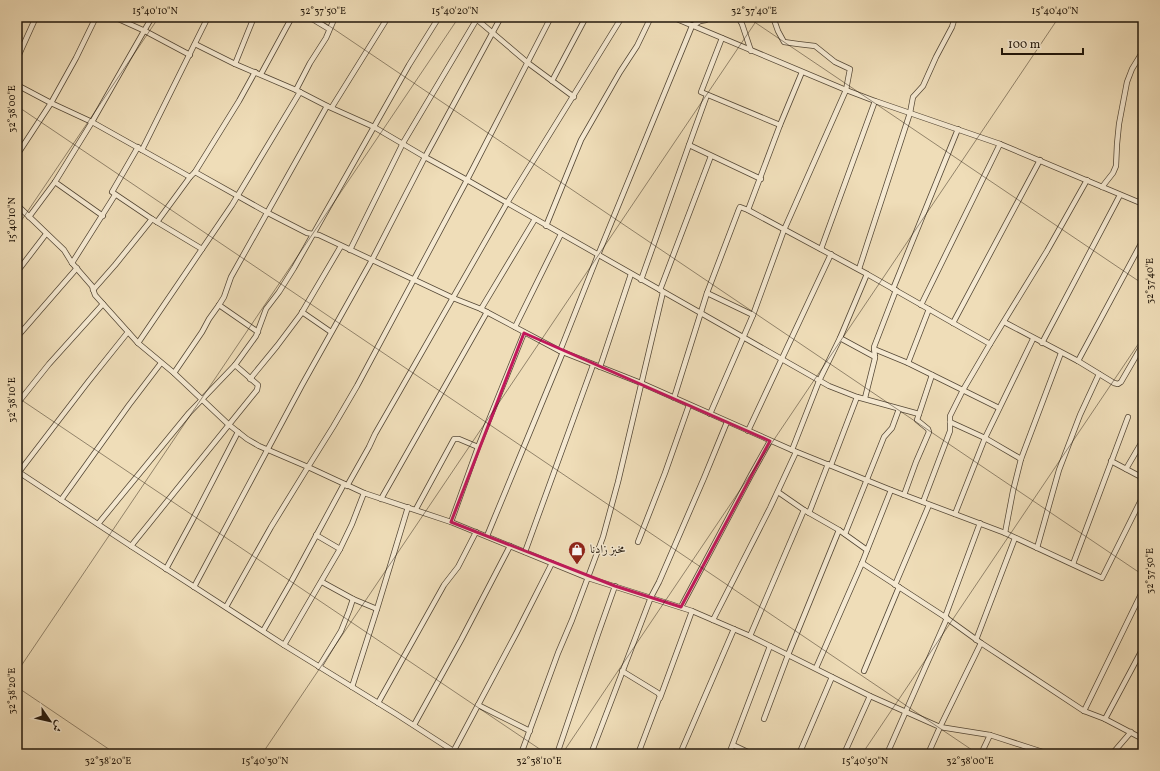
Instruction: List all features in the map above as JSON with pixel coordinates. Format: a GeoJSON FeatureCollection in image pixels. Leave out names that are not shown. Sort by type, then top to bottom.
{"type":"FeatureCollection","features":[{"type":"Feature","properties":{"kind":"street"},"geometry":{"type":"LineString","coordinates":[[17,59],[36,17]]}},
{"type":"Feature","properties":{"kind":"street"},"geometry":{"type":"LineString","coordinates":[[17,155],[51,103],[76,58],[96,17]]}},
{"type":"Feature","properties":{"kind":"street"},"geometry":{"type":"LineString","coordinates":[[114,17],[145,31],[190,55]]}},
{"type":"Feature","properties":{"kind":"street"},"geometry":{"type":"LineString","coordinates":[[29,217],[55,182],[92,122],[152,17]]}},
{"type":"Feature","properties":{"kind":"street"},"geometry":{"type":"LineString","coordinates":[[202,249],[152,219],[112,191],[140,148],[190,55],[208,17]]}},
{"type":"Feature","properties":{"kind":"street"},"geometry":{"type":"LineString","coordinates":[[236,64],[254,17]]}},
{"type":"Feature","properties":{"kind":"street"},"geometry":{"type":"LineString","coordinates":[[261,74],[292,17]]}},
{"type":"Feature","properties":{"kind":"street"},"geometry":{"type":"LineString","coordinates":[[309,17],[329,29]]}},
{"type":"Feature","properties":{"kind":"street"},"geometry":{"type":"LineString","coordinates":[[138,342],[238,196],[298,91],[310,63],[326,38],[335,17]]}},
{"type":"Feature","properties":{"kind":"street"},"geometry":{"type":"LineString","coordinates":[[174,373],[224,297],[231,277],[330,106],[388,17]]}},
{"type":"Feature","properties":{"kind":"street"},"geometry":{"type":"LineString","coordinates":[[98,524],[189,413],[235,365],[250,345],[258,332],[266,309],[279,292],[409,66],[439,17]]}},
{"type":"Feature","properties":{"kind":"street"},"geometry":{"type":"LineString","coordinates":[[194,587],[331,332],[372,260],[425,157],[501,17]]}},
{"type":"Feature","properties":{"kind":"street"},"geometry":{"type":"LineString","coordinates":[[226,607],[271,527],[308,466],[334,427],[357,386],[551,17]]}},
{"type":"Feature","properties":{"kind":"street"},"geometry":{"type":"LineString","coordinates":[[552,81],[586,17]]}},
{"type":"Feature","properties":{"kind":"street"},"geometry":{"type":"LineString","coordinates":[[263,631],[345,485],[370,447],[375,434],[507,203],[574,97],[622,17]]}},
{"type":"Feature","properties":{"kind":"street"},"geometry":{"type":"LineString","coordinates":[[546,226],[581,140],[620,72],[637,46],[651,17]]}},
{"type":"Feature","properties":{"kind":"street"},"geometry":{"type":"LineString","coordinates":[[672,17],[846,90],[1000,144],[1143,204]]}},
{"type":"Feature","properties":{"kind":"street"},"geometry":{"type":"LineString","coordinates":[[487,536],[598,255],[692,26],[700,21],[706,20],[707,17]]}},
{"type":"Feature","properties":{"kind":"street"},"geometry":{"type":"LineString","coordinates":[[738,17],[742,24],[751,51]]}},
{"type":"Feature","properties":{"kind":"street"},"geometry":{"type":"LineString","coordinates":[[710,414],[753,315],[784,230],[846,90],[850,69],[835,62],[815,46],[784,42],[778,31],[774,17]]}},
{"type":"Feature","properties":{"kind":"street"},"geometry":{"type":"LineString","coordinates":[[859,269],[910,113],[913,97],[923,86],[952,27],[955,17]]}},
{"type":"Feature","properties":{"kind":"street"},"geometry":{"type":"LineString","coordinates":[[350,250],[403,144],[476,18],[528,63],[574,97]]}},
{"type":"Feature","properties":{"kind":"street"},"geometry":{"type":"LineString","coordinates":[[722,38],[701,92],[780,125]]}},
{"type":"Feature","properties":{"kind":"street"},"geometry":{"type":"LineString","coordinates":[[195,44],[374,127],[701,314],[783,359],[819,381],[858,397],[919,414]]}},
{"type":"Feature","properties":{"kind":"street"},"geometry":{"type":"LineString","coordinates":[[1102,187],[1113,173],[1116,166],[1119,124],[1127,82],[1132,69],[1143,50]]}},
{"type":"Feature","properties":{"kind":"street"},"geometry":{"type":"LineString","coordinates":[[157,222],[195,172],[255,72]]}},
{"type":"Feature","properties":{"kind":"street"},"geometry":{"type":"LineString","coordinates":[[748,210],[802,72]]}},
{"type":"Feature","properties":{"kind":"street"},"geometry":{"type":"LineString","coordinates":[[17,85],[92,122],[190,177]]}},
{"type":"Feature","properties":{"kind":"street"},"geometry":{"type":"LineString","coordinates":[[642,280],[688,145],[707,95]]}},
{"type":"Feature","properties":{"kind":"street"},"geometry":{"type":"LineString","coordinates":[[821,249],[875,101]]}},
{"type":"Feature","properties":{"kind":"street"},"geometry":{"type":"LineString","coordinates":[[865,398],[875,357],[874,349],[895,289],[958,129]]}},
{"type":"Feature","properties":{"kind":"street"},"geometry":{"type":"LineString","coordinates":[[921,305],[1000,144]]}},
{"type":"Feature","properties":{"kind":"street"},"geometry":{"type":"LineString","coordinates":[[688,145],[760,179]]}},
{"type":"Feature","properties":{"kind":"street"},"geometry":{"type":"LineString","coordinates":[[521,754],[555,659],[572,620],[603,537],[618,482],[661,291],[711,156]]}},
{"type":"Feature","properties":{"kind":"street"},"geometry":{"type":"LineString","coordinates":[[953,323],[1040,160]]}},
{"type":"Feature","properties":{"kind":"street"},"geometry":{"type":"LineString","coordinates":[[195,172],[307,233],[319,235],[453,298],[481,309],[524,333],[561,351],[674,398],[794,451],[929,505],[1005,532],[1102,578],[1143,496]]}},
{"type":"Feature","properties":{"kind":"street"},"geometry":{"type":"LineString","coordinates":[[923,502],[950,431],[950,419],[952,413],[963,390],[1047,251],[1087,180]]}},
{"type":"Feature","properties":{"kind":"street"},"geometry":{"type":"LineString","coordinates":[[55,182],[103,216]]}},
{"type":"Feature","properties":{"kind":"street"},"geometry":{"type":"LineString","coordinates":[[72,263],[116,195]]}},
{"type":"Feature","properties":{"kind":"street"},"geometry":{"type":"LineString","coordinates":[[1042,343],[1120,195]]}},
{"type":"Feature","properties":{"kind":"street"},"geometry":{"type":"LineString","coordinates":[[17,205],[64,250],[72,263],[92,286],[95,294],[128,332],[228,424],[253,443],[308,466],[364,493],[416,509],[451,522],[588,578],[692,611],[750,636],[870,696],[940,727],[990,735],[1049,754]]}},
{"type":"Feature","properties":{"kind":"street"},"geometry":{"type":"LineString","coordinates":[[674,398],[707,294],[740,207],[859,269],[990,344]]}},
{"type":"Feature","properties":{"kind":"street"},"geometry":{"type":"LineString","coordinates":[[93,290],[152,219]]}},
{"type":"Feature","properties":{"kind":"street"},"geometry":{"type":"LineString","coordinates":[[481,309],[535,219]]}},
{"type":"Feature","properties":{"kind":"street"},"geometry":{"type":"LineString","coordinates":[[17,272],[46,234]]}},
{"type":"Feature","properties":{"kind":"street"},"geometry":{"type":"LineString","coordinates":[[515,327],[561,234]]}},
{"type":"Feature","properties":{"kind":"street"},"geometry":{"type":"LineString","coordinates":[[1078,361],[1143,240]]}},
{"type":"Feature","properties":{"kind":"street"},"geometry":{"type":"LineString","coordinates":[[250,379],[302,312],[341,246]]}},
{"type":"Feature","properties":{"kind":"street"},"geometry":{"type":"LineString","coordinates":[[748,431],[831,254]]}},
{"type":"Feature","properties":{"kind":"street"},"geometry":{"type":"LineString","coordinates":[[17,337],[77,268]]}},
{"type":"Feature","properties":{"kind":"street"},"geometry":{"type":"LineString","coordinates":[[600,367],[631,274]]}},
{"type":"Feature","properties":{"kind":"street"},"geometry":{"type":"LineString","coordinates":[[713,620],[778,492],[819,381],[840,338],[867,274]]}},
{"type":"Feature","properties":{"kind":"street"},"geometry":{"type":"LineString","coordinates":[[707,294],[753,315]]}},
{"type":"Feature","properties":{"kind":"street"},"geometry":{"type":"LineString","coordinates":[[17,404],[49,364],[103,304]]}},
{"type":"Feature","properties":{"kind":"street"},"geometry":{"type":"LineString","coordinates":[[219,305],[258,332]]}},
{"type":"Feature","properties":{"kind":"street"},"geometry":{"type":"LineString","coordinates":[[908,363],[929,309]]}},
{"type":"Feature","properties":{"kind":"street"},"geometry":{"type":"LineString","coordinates":[[302,312],[331,332]]}},
{"type":"Feature","properties":{"kind":"street"},"geometry":{"type":"LineString","coordinates":[[381,499],[487,312]]}},
{"type":"Feature","properties":{"kind":"street"},"geometry":{"type":"LineString","coordinates":[[1004,322],[1078,361],[1114,383],[1120,384],[1143,344]]}},
{"type":"Feature","properties":{"kind":"street"},"geometry":{"type":"LineString","coordinates":[[128,332],[83,387],[18,472],[284,645],[414,725],[455,753],[478,705],[552,563]]}},
{"type":"Feature","properties":{"kind":"street"},"geometry":{"type":"LineString","coordinates":[[451,522],[478,447],[524,333]]}},
{"type":"Feature","properties":{"kind":"street"},"geometry":{"type":"LineString","coordinates":[[840,338],[875,357]]}},
{"type":"Feature","properties":{"kind":"street"},"geometry":{"type":"LineString","coordinates":[[955,514],[985,438],[1033,338]]}},
{"type":"Feature","properties":{"kind":"street"},"geometry":{"type":"LineString","coordinates":[[874,349],[932,374],[999,408]]}},
{"type":"Feature","properties":{"kind":"street"},"geometry":{"type":"LineString","coordinates":[[1005,532],[1021,459],[1061,353]]}},
{"type":"Feature","properties":{"kind":"street"},"geometry":{"type":"LineString","coordinates":[[61,500],[118,420],[162,363]]}},
{"type":"Feature","properties":{"kind":"street"},"geometry":{"type":"LineString","coordinates":[[525,552],[593,364]]}},
{"type":"Feature","properties":{"kind":"street"},"geometry":{"type":"LineString","coordinates":[[131,546],[258,388],[258,386],[235,365]]}},
{"type":"Feature","properties":{"kind":"street"},"geometry":{"type":"LineString","coordinates":[[904,495],[929,432],[917,420],[932,374]]}},
{"type":"Feature","properties":{"kind":"street"},"geometry":{"type":"LineString","coordinates":[[1037,548],[1059,470],[1080,415],[1099,374]]}},
{"type":"Feature","properties":{"kind":"street"},"geometry":{"type":"LineString","coordinates":[[809,513],[858,397]]}},
{"type":"Feature","properties":{"kind":"street"},"geometry":{"type":"LineString","coordinates":[[638,542],[665,473],[689,405]]}},
{"type":"Feature","properties":{"kind":"street"},"geometry":{"type":"LineString","coordinates":[[845,534],[884,437],[892,428],[899,408]]}},
{"type":"Feature","properties":{"kind":"street"},"geometry":{"type":"LineString","coordinates":[[1073,564],[1128,417]]}},
{"type":"Feature","properties":{"kind":"street"},"geometry":{"type":"LineString","coordinates":[[591,754],[650,597],[659,582],[727,422]]}},
{"type":"Feature","properties":{"kind":"street"},"geometry":{"type":"LineString","coordinates":[[950,422],[985,438],[1021,459]]}},
{"type":"Feature","properties":{"kind":"street"},"geometry":{"type":"LineString","coordinates":[[166,569],[238,432]]}},
{"type":"Feature","properties":{"kind":"street"},"geometry":{"type":"LineString","coordinates":[[416,509],[454,440],[459,439],[478,447]]}},
{"type":"Feature","properties":{"kind":"street"},"geometry":{"type":"LineString","coordinates":[[1126,469],[1143,440]]}},
{"type":"Feature","properties":{"kind":"street"},"geometry":{"type":"LineString","coordinates":[[681,607],[770,441]]}},
{"type":"Feature","properties":{"kind":"street"},"geometry":{"type":"LineString","coordinates":[[1111,461],[1143,478]]}},
{"type":"Feature","properties":{"kind":"street"},"geometry":{"type":"LineString","coordinates":[[816,668],[862,563],[891,490]]}},
{"type":"Feature","properties":{"kind":"street"},"geometry":{"type":"LineString","coordinates":[[778,492],[804,510],[839,530],[866,550]]}},
{"type":"Feature","properties":{"kind":"street"},"geometry":{"type":"LineString","coordinates":[[284,645],[340,549],[364,493]]}},
{"type":"Feature","properties":{"kind":"street"},"geometry":{"type":"LineString","coordinates":[[864,671],[929,505]]}},
{"type":"Feature","properties":{"kind":"street"},"geometry":{"type":"LineString","coordinates":[[352,687],[408,507]]}},
{"type":"Feature","properties":{"kind":"street"},"geometry":{"type":"LineString","coordinates":[[750,636],[804,510]]}},
{"type":"Feature","properties":{"kind":"street"},"geometry":{"type":"LineString","coordinates":[[887,754],[946,617],[980,523]]}},
{"type":"Feature","properties":{"kind":"street"},"geometry":{"type":"LineString","coordinates":[[764,719],[788,655],[839,530]]}},
{"type":"Feature","properties":{"kind":"street"},"geometry":{"type":"LineString","coordinates":[[378,703],[444,585],[458,567],[476,532]]}},
{"type":"Feature","properties":{"kind":"street"},"geometry":{"type":"LineString","coordinates":[[316,535],[340,549]]}},
{"type":"Feature","properties":{"kind":"street"},"geometry":{"type":"LineString","coordinates":[[976,640],[1015,538]]}},
{"type":"Feature","properties":{"kind":"street"},"geometry":{"type":"LineString","coordinates":[[414,725],[461,640],[510,546]]}},
{"type":"Feature","properties":{"kind":"street"},"geometry":{"type":"LineString","coordinates":[[862,563],[946,617],[976,640],[1084,711],[1105,719],[1143,739]]}},
{"type":"Feature","properties":{"kind":"street"},"geometry":{"type":"LineString","coordinates":[[322,582],[352,599],[377,609]]}},
{"type":"Feature","properties":{"kind":"street"},"geometry":{"type":"LineString","coordinates":[[557,754],[615,586]]}},
{"type":"Feature","properties":{"kind":"street"},"geometry":{"type":"LineString","coordinates":[[1084,711],[1143,590]]}},
{"type":"Feature","properties":{"kind":"street"},"geometry":{"type":"LineString","coordinates":[[319,667],[341,631],[352,599]]}},
{"type":"Feature","properties":{"kind":"street"},"geometry":{"type":"LineString","coordinates":[[638,754],[692,611]]}},
{"type":"Feature","properties":{"kind":"street"},"geometry":{"type":"LineString","coordinates":[[680,754],[734,629]]}},
{"type":"Feature","properties":{"kind":"street"},"geometry":{"type":"LineString","coordinates":[[928,754],[981,643]]}},
{"type":"Feature","properties":{"kind":"street"},"geometry":{"type":"LineString","coordinates":[[729,754],[770,646]]}},
{"type":"Feature","properties":{"kind":"street"},"geometry":{"type":"LineString","coordinates":[[1105,719],[1143,648]]}},
{"type":"Feature","properties":{"kind":"street"},"geometry":{"type":"LineString","coordinates":[[622,671],[658,692],[660,698]]}},
{"type":"Feature","properties":{"kind":"street"},"geometry":{"type":"LineString","coordinates":[[800,752],[832,677]]}},
{"type":"Feature","properties":{"kind":"street"},"geometry":{"type":"LineString","coordinates":[[844,754],[870,696]]}},
{"type":"Feature","properties":{"kind":"street"},"geometry":{"type":"LineString","coordinates":[[478,705],[530,731]]}},
{"type":"Feature","properties":{"kind":"street"},"geometry":{"type":"LineString","coordinates":[[1112,754],[1131,732]]}},
{"type":"Feature","properties":{"kind":"street"},"geometry":{"type":"LineString","coordinates":[[981,754],[990,735]]}},
{"type":"Feature","properties":{"kind":"street"},"geometry":{"type":"LineString","coordinates":[[733,745],[751,754]]}},
{"type":"Feature","properties":{"kind":"street"},"geometry":{"type":"LineString","coordinates":[[1030,754],[1032,748]]}},
{"type":"Feature","properties":{"kind":"highlighted area"},"geometry":{"type":"Polygon","coordinates":[[[524,333],[770,441],[681,607],[615,586],[451,522],[524,333]]]}},
{"type":"Feature","properties":{"kind":"place","name":"مخبز زادنا"},"geometry":{"type":"Point","coordinates":[577,565]}}]}
